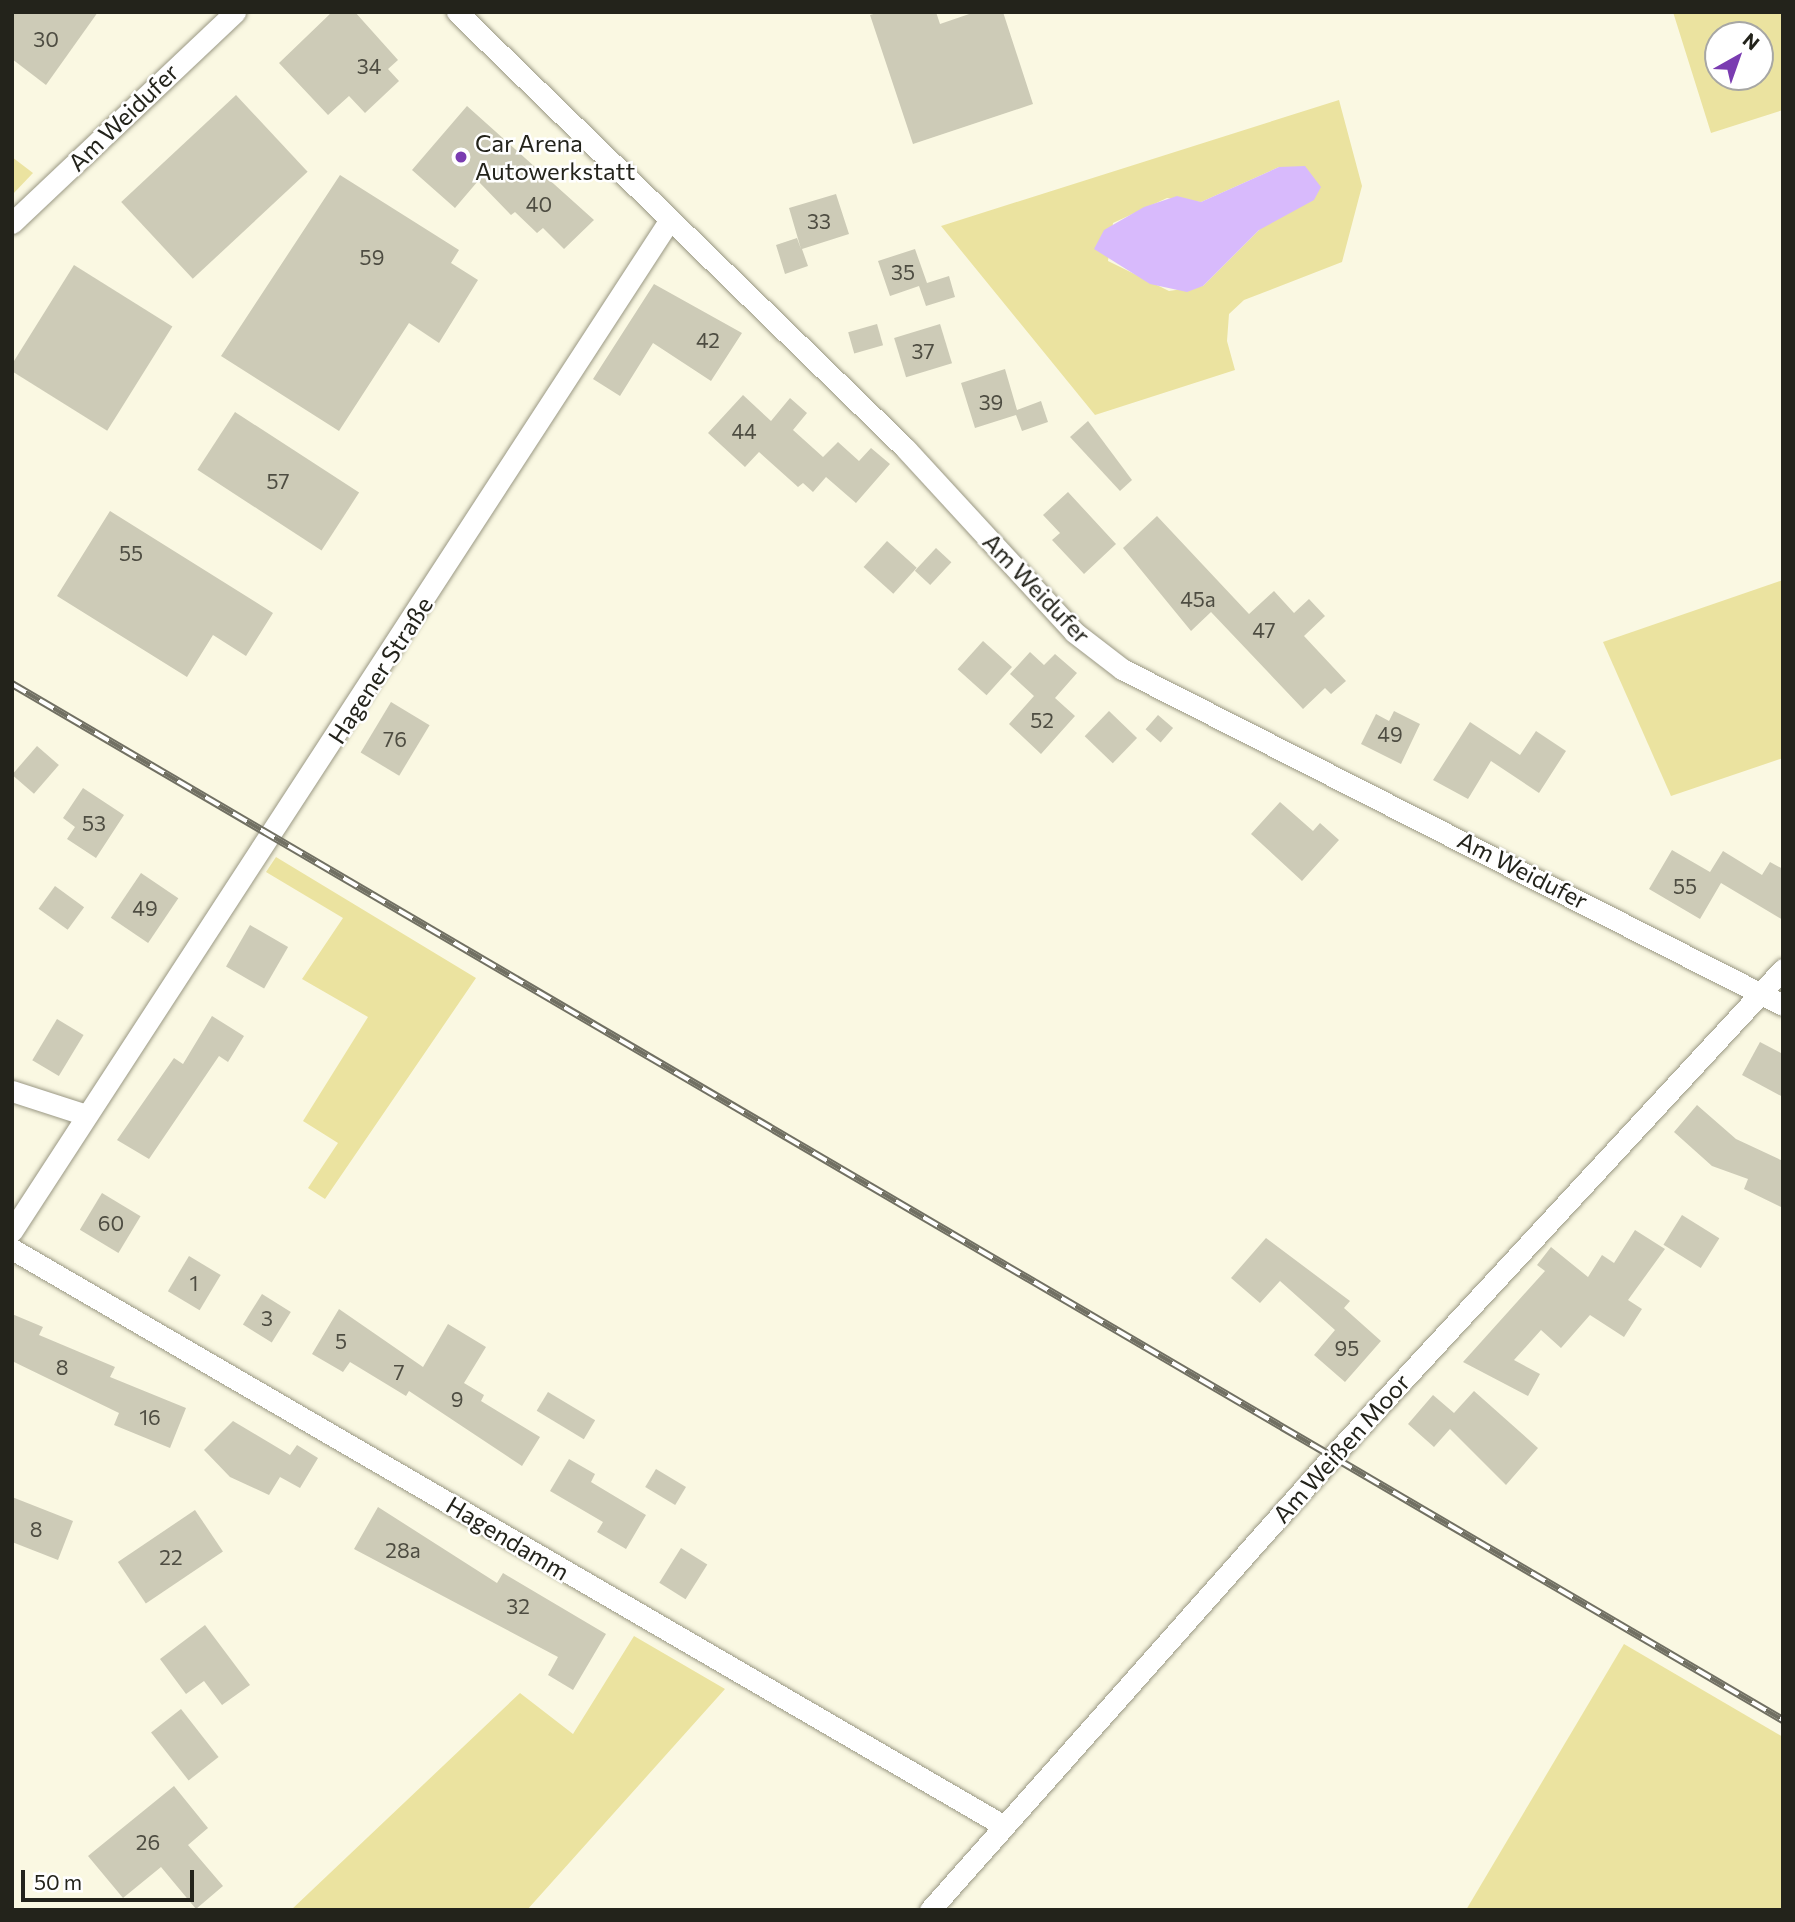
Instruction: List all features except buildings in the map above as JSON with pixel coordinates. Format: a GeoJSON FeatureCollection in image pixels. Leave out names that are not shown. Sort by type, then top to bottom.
{"type":"FeatureCollection","features":[{"type":"Feature","properties":{"kind":"street","name":"Am Weidufer"},"geometry":{"type":"LineString","coordinates":[[12,223],[235,12]]}},
{"type":"Feature","properties":{"kind":"street","name":"Am Weidufer"},"geometry":{"type":"LineString","coordinates":[[457,12],[906,449],[1074,632],[1122,668],[1783,1005]]}},
{"type":"Feature","properties":{"kind":"street","name":"Hagener Straße"},"geometry":{"type":"LineString","coordinates":[[12,1231],[669,221]]}},
{"type":"Feature","properties":{"kind":"street","name":"Am Weißen Moor"},"geometry":{"type":"LineString","coordinates":[[930,1910],[1756,992],[1783,969]]}},
{"type":"Feature","properties":{"kind":"street"},"geometry":{"type":"LineString","coordinates":[[12,1091],[86,1115]]}},
{"type":"Feature","properties":{"kind":"street","name":"Hagendamm"},"geometry":{"type":"LineString","coordinates":[[12,1249],[1004,1826]]}},
{"type":"Feature","properties":{"kind":"shaded area"},"geometry":{"type":"Polygon","coordinates":[[[1673,12],[1783,12],[1783,110],[1711,133],[1673,12]]]}},
{"type":"Feature","properties":{"kind":"shaded area"},"geometry":{"type":"Polygon","coordinates":[[[1339,100],[1362,186],[1342,262],[1244,300],[1229,314],[1227,341],[1235,370],[1095,415],[941,226],[1339,100]],[[1279,167],[1201,202],[1167,198],[1113,223],[1108,261],[1169,291],[1203,286],[1259,230],[1279,167]]]}},
{"type":"Feature","properties":{"kind":"shaded area"},"geometry":{"type":"Polygon","coordinates":[[[12,157],[33,173],[12,195],[12,157]]]}},
{"type":"Feature","properties":{"kind":"shaded area"},"geometry":{"type":"Polygon","coordinates":[[[1305,166],[1321,187],[1314,200],[1259,230],[1203,286],[1187,292],[1150,284],[1094,249],[1104,230],[1144,207],[1177,196],[1201,202],[1279,167],[1305,166]]]}},
{"type":"Feature","properties":{"kind":"shaded area"},"geometry":{"type":"Polygon","coordinates":[[[1783,580],[1783,758],[1671,796],[1603,642],[1783,580]]]}},
{"type":"Feature","properties":{"kind":"shaded area"},"geometry":{"type":"Polygon","coordinates":[[[276,857],[476,978],[325,1199],[308,1188],[338,1143],[303,1121],[368,1017],[302,979],[343,918],[266,872],[276,857]]]}},
{"type":"Feature","properties":{"kind":"shaded area"},"geometry":{"type":"Polygon","coordinates":[[[634,1636],[725,1689],[527,1910],[291,1910],[520,1693],[573,1734],[634,1636]]]}},
{"type":"Feature","properties":{"kind":"shaded area"},"geometry":{"type":"Polygon","coordinates":[[[1624,1644],[1783,1737],[1783,1910],[1466,1910],[1624,1644]]]}},
{"type":"Feature","properties":{"kind":"railway"},"geometry":{"type":"LineString","coordinates":[[12,684],[1783,1720]]}},
{"type":"Feature","properties":{"kind":"place","name":"Car Arena Autowerkstatt"},"geometry":{"type":"Point","coordinates":[461,157]}}]}
